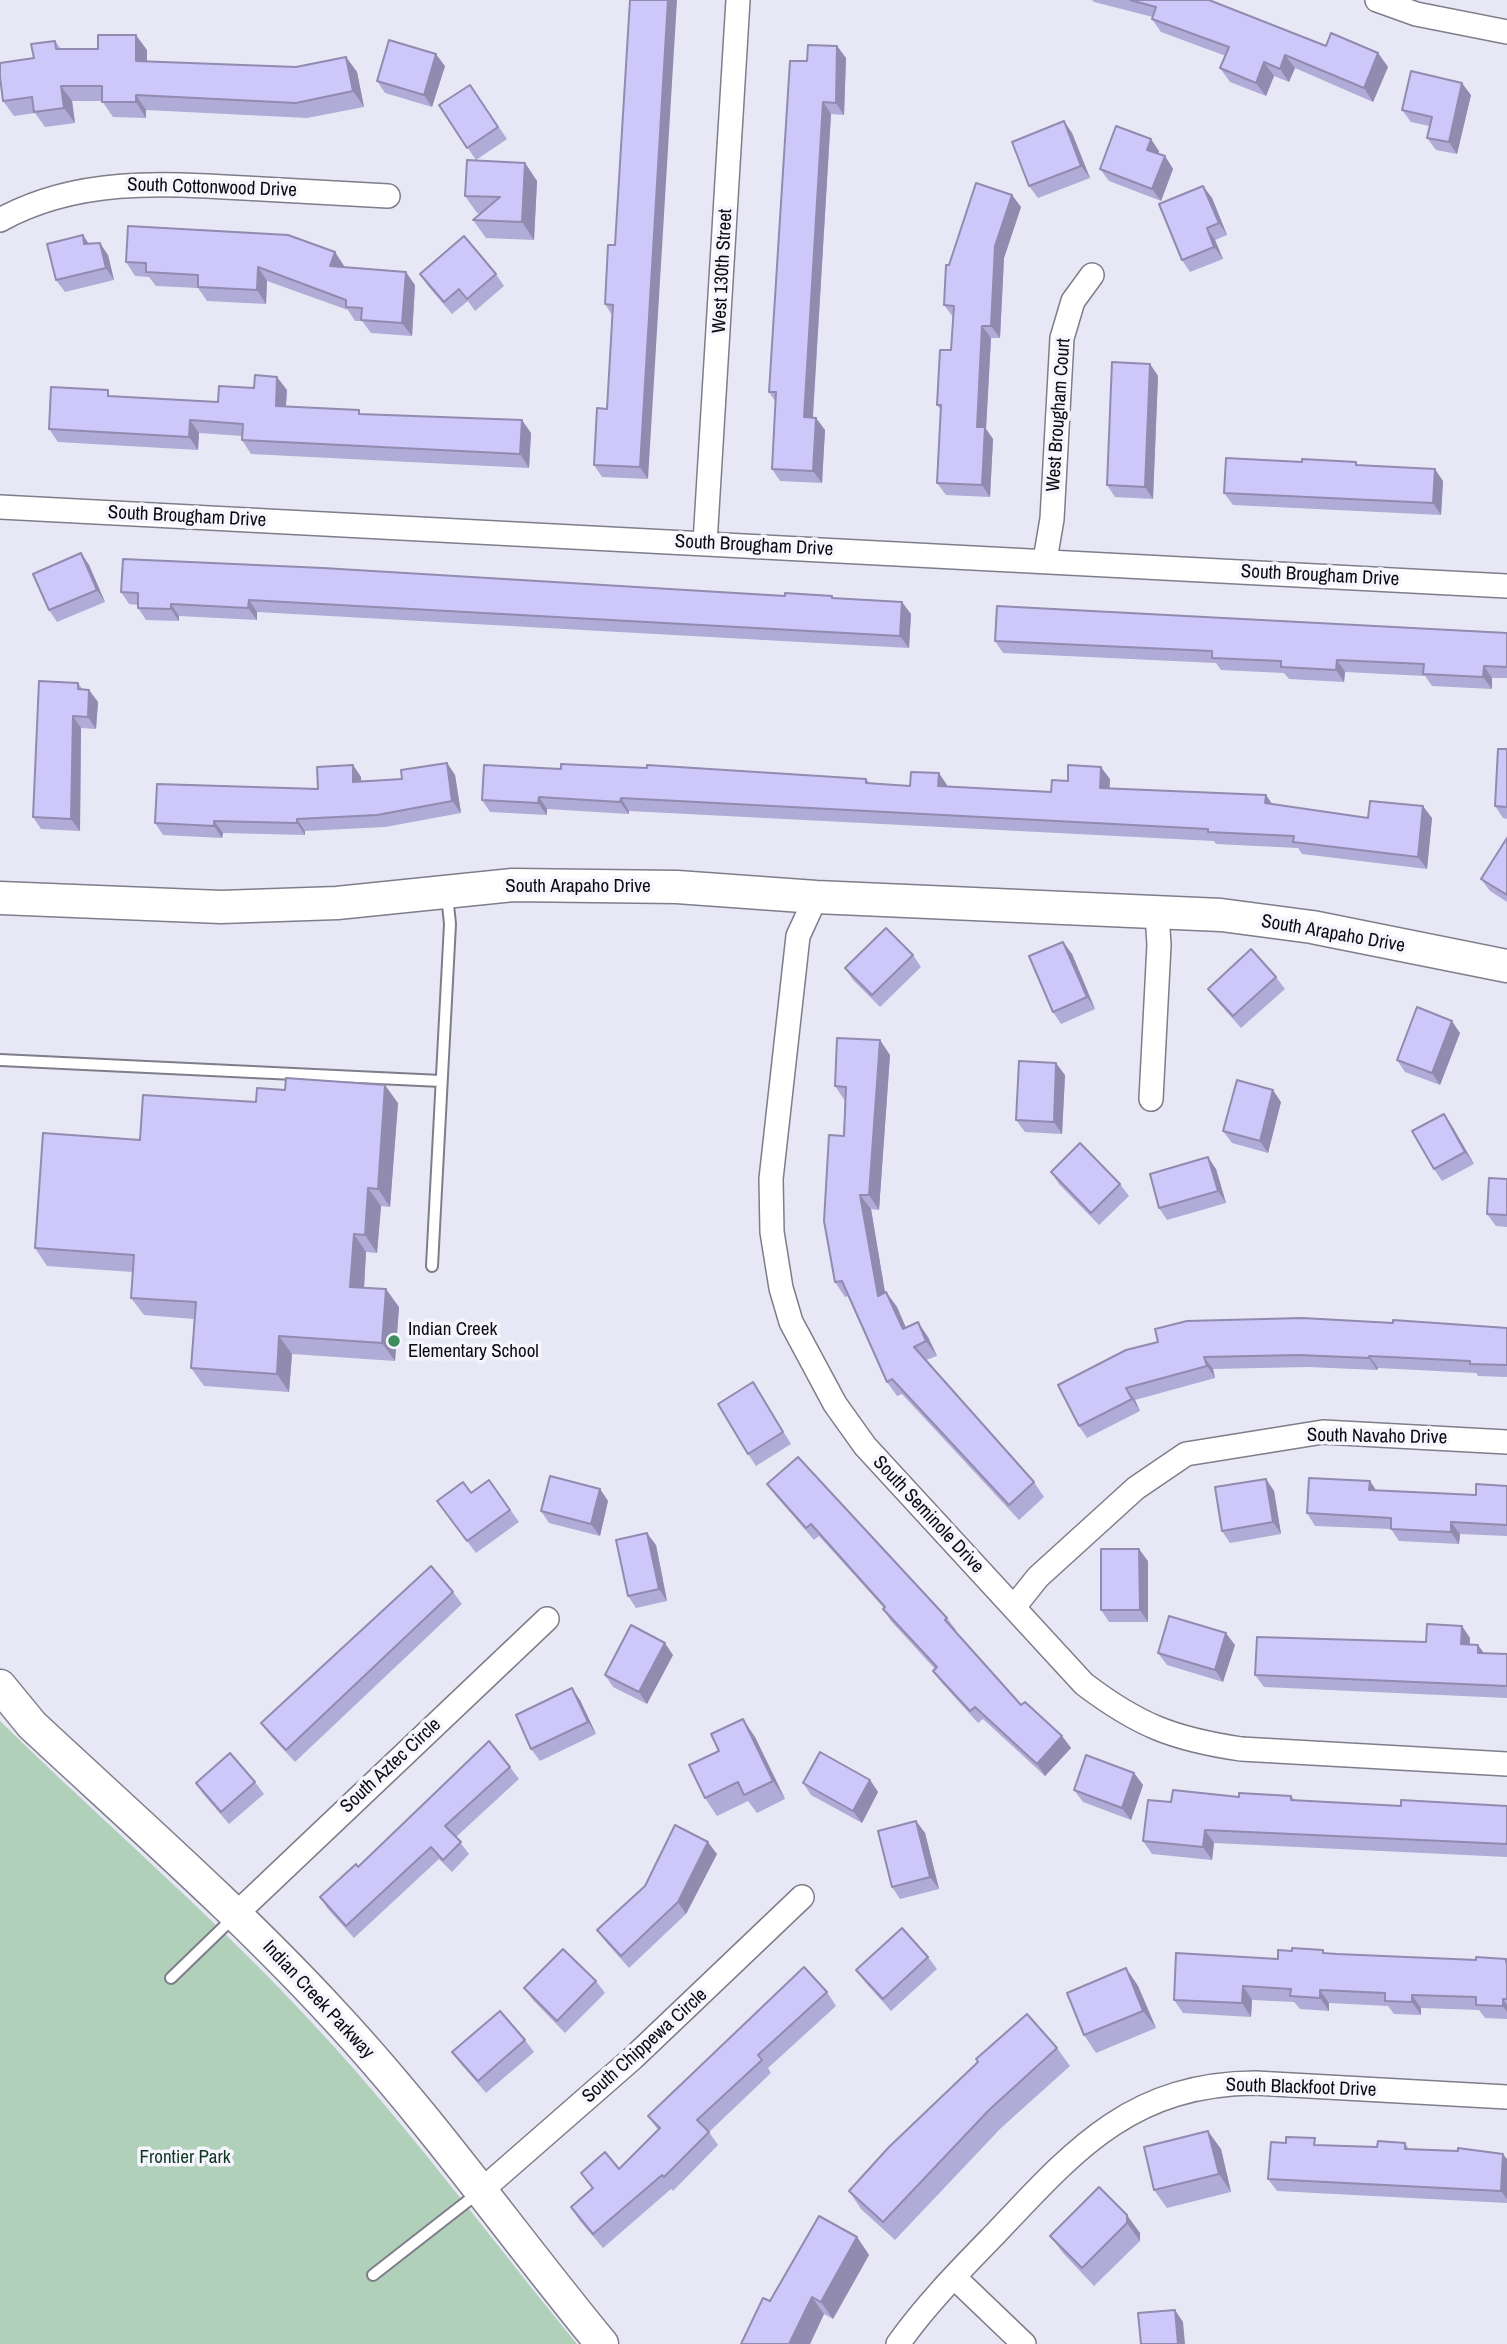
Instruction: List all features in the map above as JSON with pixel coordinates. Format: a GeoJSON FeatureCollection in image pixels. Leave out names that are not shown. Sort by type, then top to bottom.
{"type":"FeatureCollection","features":[{"type":"Feature","properties":{"kind":"street","name":"West 130th Street"},"geometry":{"type":"LineString","coordinates":[[705,543],[738,0]]}},
{"type":"Feature","properties":{"kind":"street"},"geometry":{"type":"LineString","coordinates":[[1377,0],[1416,14],[1507,32]]}},
{"type":"Feature","properties":{"kind":"street","name":"South Cottonwood Drive"},"geometry":{"type":"LineString","coordinates":[[0,220],[24,207],[79,190],[128,184],[388,196]]}},
{"type":"Feature","properties":{"kind":"street","name":"West Brougham Court"},"geometry":{"type":"LineString","coordinates":[[1045,561],[1052,519],[1062,338],[1073,300],[1092,275]]}},
{"type":"Feature","properties":{"kind":"street","name":"South Brougham Drive"},"geometry":{"type":"LineString","coordinates":[[0,507],[1507,586]]}},
{"type":"Feature","properties":{"kind":"street","name":"South Arapaho Drive"},"geometry":{"type":"LineString","coordinates":[[0,898],[221,907],[337,903],[513,886],[636,886],[1221,915],[1312,927],[1507,966]]}},
{"type":"Feature","properties":{"kind":"street","name":"South Seminole Drive"},"geometry":{"type":"LineString","coordinates":[[816,897],[798,936],[771,1179],[772,1232],[781,1288],[791,1322],[835,1404],[864,1446],[1068,1669],[1113,1706],[1150,1727],[1199,1743],[1268,1751],[1507,1764]]}},
{"type":"Feature","properties":{"kind":"street"},"geometry":{"type":"LineString","coordinates":[[1151,1099],[1159,945],[1157,913]]}},
{"type":"Feature","properties":{"kind":"street","name":"South Navaho Drive"},"geometry":{"type":"LineString","coordinates":[[1014,1607],[1038,1577],[1136,1488],[1186,1454],[1323,1432],[1507,1442]]}},
{"type":"Feature","properties":{"kind":"street","name":"South Aztec Circle"},"geometry":{"type":"LineString","coordinates":[[235,1915],[547,1619]]}},
{"type":"Feature","properties":{"kind":"street","name":"Indian Creek Parkway"},"geometry":{"type":"LineString","coordinates":[[0,1686],[32,1725],[235,1915],[334,2015],[482,2190],[602,2344]]}},
{"type":"Feature","properties":{"kind":"street","name":"South Chippewa Circle"},"geometry":{"type":"LineString","coordinates":[[482,2190],[634,2058],[803,1897]]}},
{"type":"Feature","properties":{"kind":"street","name":"South Blackfoot Drive"},"geometry":{"type":"LineString","coordinates":[[898,2344],[921,2312],[1070,2155],[1108,2126],[1163,2098],[1230,2083],[1507,2097]]}},
{"type":"Feature","properties":{"kind":"street"},"geometry":{"type":"LineString","coordinates":[[954,2277],[1024,2344]]}},
{"type":"Feature","properties":{"kind":"lane"},"geometry":{"type":"LineString","coordinates":[[432,1266],[450,924],[447,892]]}},
{"type":"Feature","properties":{"kind":"lane"},"geometry":{"type":"LineString","coordinates":[[0,1060],[441,1081]]}},
{"type":"Feature","properties":{"kind":"lane"},"geometry":{"type":"LineString","coordinates":[[171,1978],[235,1915]]}},
{"type":"Feature","properties":{"kind":"lane"},"geometry":{"type":"LineString","coordinates":[[373,2275],[482,2190]]}},
{"type":"Feature","properties":{"kind":"green space","name":"Frontier Park"},"geometry":{"type":"Polygon","coordinates":[[[0,1721],[207,1916],[326,2038],[422,2151],[577,2344],[0,2344],[0,1721]]]}},
{"type":"Feature","properties":{"kind":"building"},"geometry":{"type":"Polygon","coordinates":[[[630,0],[668,0],[640,467],[594,465],[597,408],[607,409],[613,305],[605,304],[608,245],[615,245],[630,0]]]}},
{"type":"Feature","properties":{"kind":"building"},"geometry":{"type":"Polygon","coordinates":[[[1130,0],[1209,0],[1326,46],[1331,33],[1378,53],[1364,88],[1285,55],[1280,69],[1264,62],[1256,83],[1220,68],[1229,47],[1152,19],[1156,7],[1130,0]]]}},
{"type":"Feature","properties":{"kind":"building"},"geometry":{"type":"Polygon","coordinates":[[[98,35],[136,35],[136,61],[296,67],[346,57],[353,91],[296,103],[136,95],[136,102],[102,102],[102,86],[61,86],[64,108],[34,112],[32,97],[3,101],[0,63],[34,58],[31,44],[55,41],[56,49],[98,49],[98,35]]]}},
{"type":"Feature","properties":{"kind":"building"},"geometry":{"type":"Polygon","coordinates":[[[389,40],[436,54],[424,95],[377,81],[389,40]]]}},
{"type":"Feature","properties":{"kind":"building"},"geometry":{"type":"Polygon","coordinates":[[[808,45],[837,46],[836,103],[823,102],[804,417],[816,418],[813,471],[772,469],[776,392],[769,392],[790,61],[807,61],[808,45]]]}},
{"type":"Feature","properties":{"kind":"building"},"geometry":{"type":"Polygon","coordinates":[[[1411,71],[1462,83],[1449,142],[1427,138],[1432,117],[1402,110],[1411,71]]]}},
{"type":"Feature","properties":{"kind":"building"},"geometry":{"type":"Polygon","coordinates":[[[470,85],[498,127],[467,148],[439,105],[470,85]]]}},
{"type":"Feature","properties":{"kind":"building"},"geometry":{"type":"Polygon","coordinates":[[[1064,121],[1081,166],[1029,186],[1012,142],[1064,121]]]}},
{"type":"Feature","properties":{"kind":"building"},"geometry":{"type":"Polygon","coordinates":[[[1116,126],[1151,139],[1147,150],[1165,156],[1152,189],[1100,169],[1116,126]]]}},
{"type":"Feature","properties":{"kind":"building"},"geometry":{"type":"Polygon","coordinates":[[[467,160],[525,163],[522,222],[473,220],[500,197],[465,196],[467,160]]]}},
{"type":"Feature","properties":{"kind":"building"},"geometry":{"type":"Polygon","coordinates":[[[976,183],[1012,195],[995,246],[991,326],[982,326],[977,427],[985,427],[982,485],[937,483],[941,405],[937,405],[940,350],[951,350],[954,306],[944,305],[946,265],[949,265],[976,183]]]}},
{"type":"Feature","properties":{"kind":"building"},"geometry":{"type":"Polygon","coordinates":[[[1203,186],[1219,223],[1207,228],[1214,247],[1182,260],[1159,204],[1203,186]]]}},
{"type":"Feature","properties":{"kind":"building"},"geometry":{"type":"Polygon","coordinates":[[[128,226],[288,235],[335,252],[330,266],[406,272],[402,323],[361,320],[362,308],[346,307],[346,300],[258,267],[257,290],[198,287],[198,275],[146,272],[146,263],[126,262],[128,226]]]}},
{"type":"Feature","properties":{"kind":"building"},"geometry":{"type":"Polygon","coordinates":[[[83,235],[84,244],[100,243],[106,268],[56,280],[47,244],[83,235]]]}},
{"type":"Feature","properties":{"kind":"building"},"geometry":{"type":"Polygon","coordinates":[[[464,236],[496,274],[467,299],[459,289],[444,302],[420,274],[464,236]]]}},
{"type":"Feature","properties":{"kind":"building"},"geometry":{"type":"Polygon","coordinates":[[[1112,362],[1150,364],[1145,487],[1107,485],[1112,362]]]}},
{"type":"Feature","properties":{"kind":"building"},"geometry":{"type":"Polygon","coordinates":[[[255,375],[277,377],[276,406],[359,410],[359,414],[522,420],[520,454],[242,440],[243,424],[190,420],[189,437],[49,429],[51,387],[108,390],[108,396],[218,402],[219,386],[254,388],[255,375]]]}},
{"type":"Feature","properties":{"kind":"building"},"geometry":{"type":"Polygon","coordinates":[[[1226,458],[1302,462],[1302,459],[1435,469],[1433,503],[1224,493],[1226,458]]]}},
{"type":"Feature","properties":{"kind":"building"},"geometry":{"type":"Polygon","coordinates":[[[81,553],[97,590],[49,610],[33,574],[81,553]]]}},
{"type":"Feature","properties":{"kind":"building"},"geometry":{"type":"Polygon","coordinates":[[[123,559],[323,568],[785,596],[785,593],[902,602],[900,636],[249,600],[248,608],[171,604],[171,609],[138,608],[138,593],[121,592],[123,559]]]}},
{"type":"Feature","properties":{"kind":"building"},"geometry":{"type":"Polygon","coordinates":[[[997,606],[1507,633],[1507,667],[1484,666],[1483,677],[1423,674],[1424,664],[1337,660],[1336,670],[1281,667],[1281,661],[1212,658],[1212,651],[995,641],[997,606]]]}},
{"type":"Feature","properties":{"kind":"building"},"geometry":{"type":"Polygon","coordinates":[[[39,681],[78,683],[78,689],[89,690],[88,717],[73,716],[71,819],[33,817],[39,681]]]}},
{"type":"Feature","properties":{"kind":"building"},"geometry":{"type":"Polygon","coordinates":[[[1498,749],[1507,749],[1507,807],[1495,806],[1498,749]]]}},
{"type":"Feature","properties":{"kind":"building"},"geometry":{"type":"Polygon","coordinates":[[[447,763],[452,801],[377,815],[297,819],[297,823],[214,821],[214,826],[155,823],[157,784],[318,789],[317,767],[353,765],[353,782],[402,779],[401,770],[447,763]]]}},
{"type":"Feature","properties":{"kind":"building"},"geometry":{"type":"Polygon","coordinates":[[[561,764],[647,768],[647,765],[866,779],[866,783],[910,786],[911,772],[939,773],[938,786],[1051,792],[1052,780],[1068,781],[1068,765],[1101,767],[1100,788],[1266,795],[1265,803],[1368,818],[1370,801],[1423,806],[1418,857],[1293,842],[1294,836],[1208,832],[1208,829],[621,798],[620,802],[539,797],[538,803],[482,800],[484,765],[561,769],[561,764]]]}},
{"type":"Feature","properties":{"kind":"building"},"geometry":{"type":"Polygon","coordinates":[[[1507,838],[1507,895],[1481,879],[1507,838]]]}},
{"type":"Feature","properties":{"kind":"building"},"geometry":{"type":"Polygon","coordinates":[[[886,928],[913,955],[872,995],[845,968],[886,928]]]}},
{"type":"Feature","properties":{"kind":"building"},"geometry":{"type":"Polygon","coordinates":[[[1063,942],[1087,997],[1053,1012],[1029,956],[1063,942]]]}},
{"type":"Feature","properties":{"kind":"building"},"geometry":{"type":"Polygon","coordinates":[[[1251,949],[1276,977],[1233,1016],[1208,989],[1251,949]]]}},
{"type":"Feature","properties":{"kind":"building"},"geometry":{"type":"Polygon","coordinates":[[[1417,1007],[1452,1021],[1432,1073],[1397,1060],[1417,1007]]]}},
{"type":"Feature","properties":{"kind":"building"},"geometry":{"type":"Polygon","coordinates":[[[837,1038],[880,1040],[869,1195],[860,1195],[878,1296],[886,1292],[903,1329],[918,1322],[926,1341],[914,1347],[1034,1482],[1009,1505],[892,1379],[887,1382],[842,1281],[835,1282],[824,1221],[829,1135],[844,1136],[846,1087],[835,1086],[837,1038]]]}},
{"type":"Feature","properties":{"kind":"building"},"geometry":{"type":"Polygon","coordinates":[[[1019,1061],[1056,1063],[1054,1122],[1016,1120],[1019,1061]]]}},
{"type":"Feature","properties":{"kind":"building"},"geometry":{"type":"Polygon","coordinates":[[[286,1078],[385,1085],[378,1189],[368,1188],[365,1235],[354,1234],[350,1287],[386,1289],[382,1343],[279,1336],[277,1374],[191,1368],[196,1302],[131,1298],[134,1255],[35,1248],[43,1133],[140,1140],[143,1095],[256,1102],[257,1088],[285,1090],[286,1078]]]}},
{"type":"Feature","properties":{"kind":"building"},"geometry":{"type":"Polygon","coordinates":[[[1237,1080],[1273,1090],[1260,1141],[1223,1131],[1237,1080]]]}},
{"type":"Feature","properties":{"kind":"building"},"geometry":{"type":"Polygon","coordinates":[[[1444,1114],[1465,1152],[1434,1169],[1412,1131],[1444,1114]]]}},
{"type":"Feature","properties":{"kind":"building"},"geometry":{"type":"Polygon","coordinates":[[[1080,1143],[1120,1184],[1091,1213],[1051,1172],[1080,1143]]]}},
{"type":"Feature","properties":{"kind":"building"},"geometry":{"type":"Polygon","coordinates":[[[1208,1157],[1218,1191],[1159,1208],[1150,1174],[1208,1157]]]}},
{"type":"Feature","properties":{"kind":"building"},"geometry":{"type":"Polygon","coordinates":[[[1489,1178],[1507,1179],[1507,1215],[1487,1214],[1489,1178]]]}},
{"type":"Feature","properties":{"kind":"building"},"geometry":{"type":"Polygon","coordinates":[[[1302,1318],[1393,1323],[1393,1320],[1507,1328],[1507,1365],[1369,1356],[1204,1357],[1207,1366],[1126,1388],[1132,1399],[1079,1426],[1058,1385],[1126,1350],[1158,1342],[1155,1329],[1187,1321],[1302,1318]]]}},
{"type":"Feature","properties":{"kind":"building"},"geometry":{"type":"Polygon","coordinates":[[[753,1382],[783,1432],[748,1454],[718,1404],[753,1382]]]}},
{"type":"Feature","properties":{"kind":"building"},"geometry":{"type":"Polygon","coordinates":[[[798,1457],[947,1618],[945,1620],[1021,1705],[1025,1702],[1062,1736],[1037,1764],[975,1707],[970,1711],[933,1671],[937,1667],[883,1609],[885,1607],[811,1524],[806,1528],[767,1484],[798,1457]]]}},
{"type":"Feature","properties":{"kind":"building"},"geometry":{"type":"Polygon","coordinates":[[[550,1476],[600,1489],[591,1524],[541,1511],[550,1476]]]}},
{"type":"Feature","properties":{"kind":"building"},"geometry":{"type":"Polygon","coordinates":[[[1309,1478],[1370,1481],[1369,1490],[1476,1495],[1476,1484],[1507,1486],[1507,1525],[1451,1522],[1451,1532],[1391,1529],[1391,1518],[1307,1513],[1309,1478]]]}},
{"type":"Feature","properties":{"kind":"building"},"geometry":{"type":"Polygon","coordinates":[[[1266,1479],[1273,1522],[1222,1531],[1215,1487],[1266,1479]]]}},
{"type":"Feature","properties":{"kind":"building"},"geometry":{"type":"Polygon","coordinates":[[[489,1480],[510,1510],[467,1541],[437,1501],[463,1482],[471,1493],[489,1480]]]}},
{"type":"Feature","properties":{"kind":"building"},"geometry":{"type":"Polygon","coordinates":[[[647,1533],[659,1589],[628,1596],[616,1540],[647,1533]]]}},
{"type":"Feature","properties":{"kind":"building"},"geometry":{"type":"Polygon","coordinates":[[[1101,1549],[1139,1549],[1140,1610],[1101,1610],[1101,1549]]]}},
{"type":"Feature","properties":{"kind":"building"},"geometry":{"type":"Polygon","coordinates":[[[431,1566],[453,1592],[286,1750],[261,1723],[431,1566]]]}},
{"type":"Feature","properties":{"kind":"building"},"geometry":{"type":"Polygon","coordinates":[[[1169,1616],[1226,1633],[1215,1670],[1158,1653],[1169,1616]]]}},
{"type":"Feature","properties":{"kind":"building"},"geometry":{"type":"Polygon","coordinates":[[[1427,1624],[1462,1626],[1461,1644],[1478,1645],[1478,1653],[1507,1654],[1507,1686],[1255,1675],[1257,1637],[1426,1642],[1427,1624]]]}},
{"type":"Feature","properties":{"kind":"building"},"geometry":{"type":"Polygon","coordinates":[[[631,1625],[665,1643],[639,1692],[605,1675],[631,1625]]]}},
{"type":"Feature","properties":{"kind":"building"},"geometry":{"type":"Polygon","coordinates":[[[572,1688],[588,1722],[531,1749],[516,1715],[572,1688]]]}},
{"type":"Feature","properties":{"kind":"building"},"geometry":{"type":"Polygon","coordinates":[[[743,1719],[773,1781],[744,1795],[738,1782],[705,1798],[689,1765],[719,1751],[711,1734],[743,1719]]]}},
{"type":"Feature","properties":{"kind":"building"},"geometry":{"type":"Polygon","coordinates":[[[489,1741],[510,1767],[445,1826],[461,1842],[443,1860],[431,1847],[346,1926],[320,1897],[356,1864],[358,1867],[489,1741]]]}},
{"type":"Feature","properties":{"kind":"building"},"geometry":{"type":"Polygon","coordinates":[[[820,1752],[870,1780],[853,1811],[803,1783],[820,1752]]]}},
{"type":"Feature","properties":{"kind":"building"},"geometry":{"type":"Polygon","coordinates":[[[230,1753],[255,1782],[221,1812],[196,1783],[230,1753]]]}},
{"type":"Feature","properties":{"kind":"building"},"geometry":{"type":"Polygon","coordinates":[[[1086,1755],[1134,1773],[1122,1808],[1074,1790],[1086,1755]]]}},
{"type":"Feature","properties":{"kind":"building"},"geometry":{"type":"Polygon","coordinates":[[[1173,1790],[1239,1797],[1239,1793],[1291,1796],[1291,1800],[1401,1806],[1401,1800],[1507,1806],[1507,1844],[1205,1830],[1203,1847],[1143,1841],[1148,1800],[1171,1802],[1173,1790]]]}},
{"type":"Feature","properties":{"kind":"building"},"geometry":{"type":"Polygon","coordinates":[[[916,1821],[930,1877],[892,1887],[878,1831],[916,1821]]]}},
{"type":"Feature","properties":{"kind":"building"},"geometry":{"type":"Polygon","coordinates":[[[675,1825],[708,1842],[678,1902],[621,1956],[597,1930],[645,1886],[675,1825]]]}},
{"type":"Feature","properties":{"kind":"building"},"geometry":{"type":"Polygon","coordinates":[[[902,1928],[928,1957],[883,1999],[856,1970],[902,1928]]]}},
{"type":"Feature","properties":{"kind":"building"},"geometry":{"type":"Polygon","coordinates":[[[1292,1948],[1323,1950],[1323,1953],[1337,1954],[1506,1959],[1507,1999],[1503,1999],[1503,2006],[1476,2005],[1476,1997],[1412,1995],[1412,2002],[1385,2001],[1385,1993],[1320,1990],[1320,1998],[1290,1996],[1291,1989],[1243,1986],[1242,2003],[1174,2000],[1176,1953],[1278,1959],[1278,1950],[1292,1951],[1292,1948]]]}},
{"type":"Feature","properties":{"kind":"building"},"geometry":{"type":"Polygon","coordinates":[[[563,1949],[596,1981],[557,2021],[524,1988],[563,1949]]]}},
{"type":"Feature","properties":{"kind":"building"},"geometry":{"type":"Polygon","coordinates":[[[804,1967],[827,1992],[758,2055],[762,2060],[697,2120],[709,2132],[664,2177],[662,2175],[593,2234],[571,2207],[593,2188],[581,2173],[605,2152],[619,2169],[660,2128],[648,2116],[804,1967]]]}},
{"type":"Feature","properties":{"kind":"building"},"geometry":{"type":"Polygon","coordinates":[[[1126,1968],[1143,2011],[1084,2035],[1067,1993],[1126,1968]]]}},
{"type":"Feature","properties":{"kind":"building"},"geometry":{"type":"Polygon","coordinates":[[[500,2011],[525,2040],[478,2081],[452,2052],[500,2011]]]}},
{"type":"Feature","properties":{"kind":"building"},"geometry":{"type":"Polygon","coordinates":[[[1027,2014],[1057,2048],[989,2110],[883,2222],[849,2191],[889,2147],[978,2062],[976,2059],[1027,2014]]]}},
{"type":"Feature","properties":{"kind":"building"},"geometry":{"type":"Polygon","coordinates":[[[1208,2131],[1219,2174],[1154,2190],[1144,2147],[1208,2131]]]}},
{"type":"Feature","properties":{"kind":"building"},"geometry":{"type":"Polygon","coordinates":[[[1286,2137],[1315,2138],[1314,2145],[1377,2147],[1378,2141],[1405,2143],[1405,2149],[1458,2151],[1458,2148],[1503,2154],[1501,2191],[1268,2179],[1271,2142],[1286,2143],[1286,2137]]]}},
{"type":"Feature","properties":{"kind":"building"},"geometry":{"type":"Polygon","coordinates":[[[1099,2187],[1127,2215],[1127,2223],[1082,2268],[1050,2236],[1099,2187]]]}},
{"type":"Feature","properties":{"kind":"building"},"geometry":{"type":"Polygon","coordinates":[[[819,2216],[857,2237],[821,2302],[812,2297],[789,2344],[741,2344],[763,2298],[770,2301],[819,2216]]]}},
{"type":"Feature","properties":{"kind":"building"},"geometry":{"type":"Polygon","coordinates":[[[1175,2310],[1178,2344],[1141,2344],[1138,2313],[1175,2310]]]}},
{"type":"Feature","properties":{"kind":"place","name":"Indian Creek Elementary School"},"geometry":{"type":"Point","coordinates":[394,1341]}}]}
